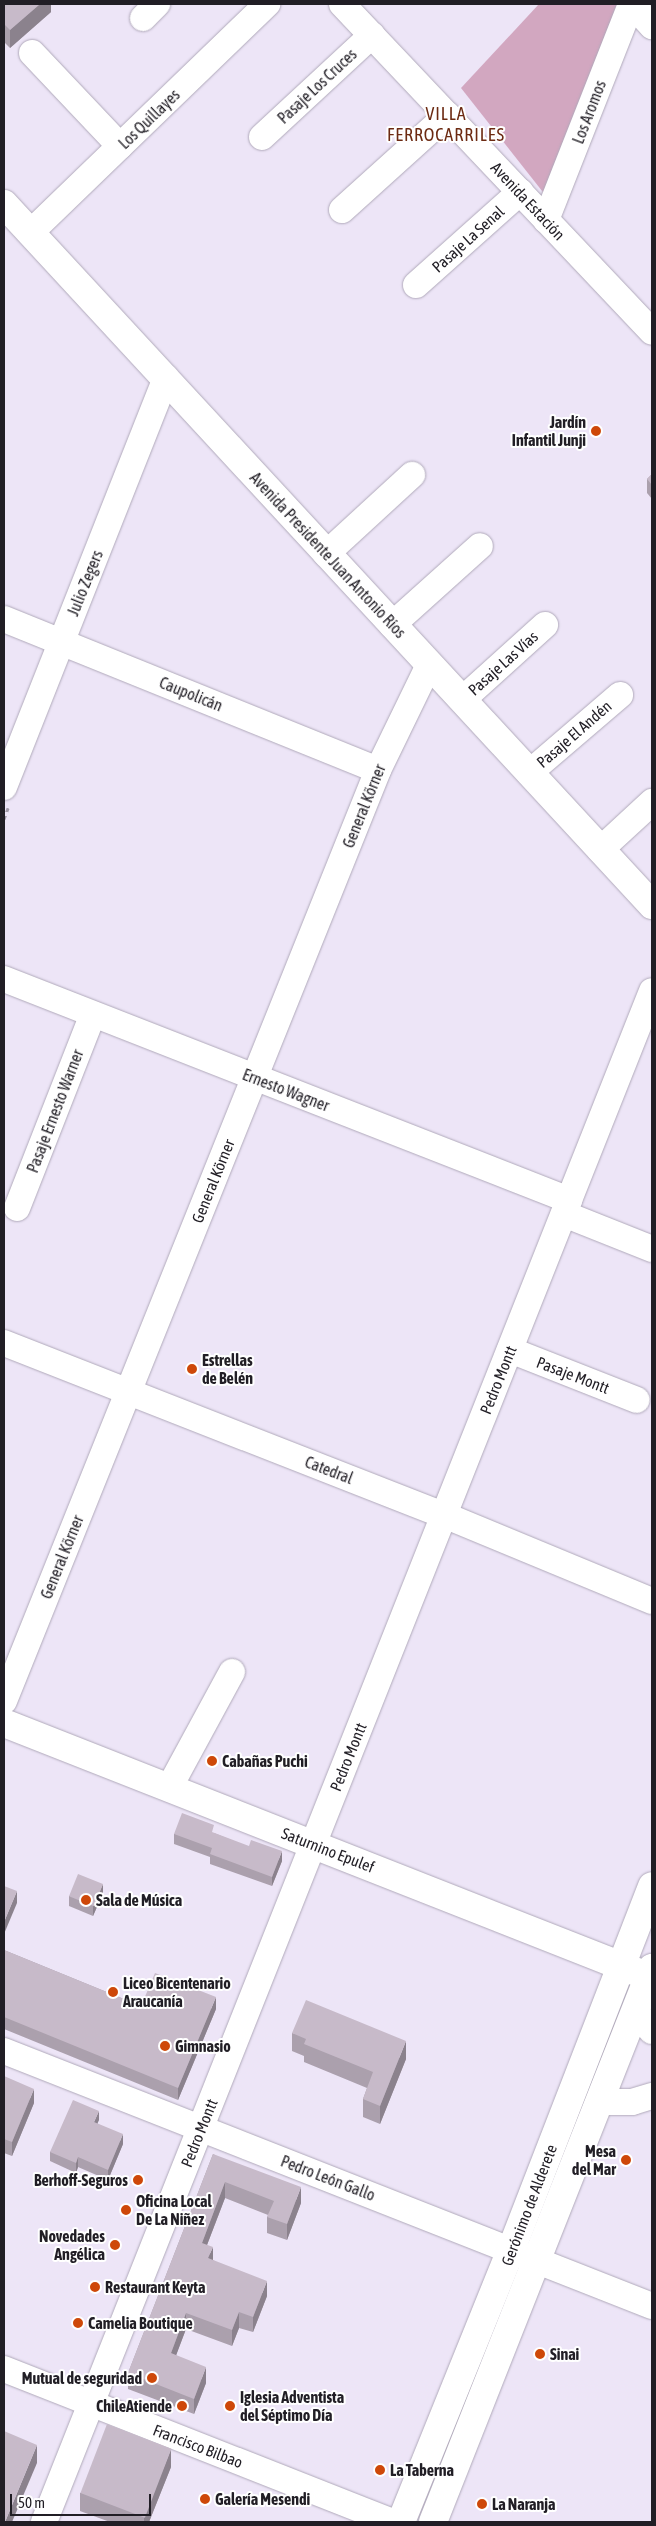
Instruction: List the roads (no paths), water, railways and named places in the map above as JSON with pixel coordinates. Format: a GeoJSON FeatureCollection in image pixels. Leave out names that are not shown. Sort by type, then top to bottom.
{"type":"FeatureCollection","features":[{"type":"Feature","properties":{"kind":"main road","name":"Avenida Presidente Juan Antonio Ríos"},"geometry":{"type":"LineString","coordinates":[[4,204],[652,905]]}},
{"type":"Feature","properties":{"kind":"main road","name":"Saturnino Epulef"},"geometry":{"type":"LineString","coordinates":[[4,1723],[621,1965],[651,1974]]}},
{"type":"Feature","properties":{"kind":"main road","name":"Gerónimo de Alderete"},"geometry":{"type":"LineString","coordinates":[[401,2522],[512,2250],[652,1886]]}},
{"type":"Feature","properties":{"kind":"main road","name":"Gerónimo de Alderete"},"geometry":{"type":"LineString","coordinates":[[434,2522],[599,2102],[644,2021],[651,1974]]}},
{"type":"Feature","properties":{"kind":"street","name":"Los Quillayes"},"geometry":{"type":"LineString","coordinates":[[30,233],[267,4]]}},
{"type":"Feature","properties":{"kind":"street","name":"Avenida Estación"},"geometry":{"type":"LineString","coordinates":[[342,4],[652,332]]}},
{"type":"Feature","properties":{"kind":"street"},"geometry":{"type":"LineString","coordinates":[[632,4],[652,26]]}},
{"type":"Feature","properties":{"kind":"street","name":"Los Aromos"},"geometry":{"type":"LineString","coordinates":[[546,220],[632,4]]}},
{"type":"Feature","properties":{"kind":"street","name":"Pasaje Los Cruces"},"geometry":{"type":"LineString","coordinates":[[262,137],[372,35]]}},
{"type":"Feature","properties":{"kind":"street"},"geometry":{"type":"LineString","coordinates":[[32,53],[120,146]]}},
{"type":"Feature","properties":{"kind":"street"},"geometry":{"type":"LineString","coordinates":[[342,210],[447,115]]}},
{"type":"Feature","properties":{"kind":"street","name":"Pasaje La Senal"},"geometry":{"type":"LineString","coordinates":[[416,285],[520,192]]}},
{"type":"Feature","properties":{"kind":"street","name":"Julio Zegers"},"geometry":{"type":"LineString","coordinates":[[4,787],[166,378]]}},
{"type":"Feature","properties":{"kind":"street"},"geometry":{"type":"LineString","coordinates":[[326,554],[412,475]]}},
{"type":"Feature","properties":{"kind":"street"},"geometry":{"type":"LineString","coordinates":[[392,625],[480,546]]}},
{"type":"Feature","properties":{"kind":"street","name":"Caupolicán"},"geometry":{"type":"LineString","coordinates":[[4,619],[378,770]]}},
{"type":"Feature","properties":{"kind":"street","name":"Pasaje Las Vías"},"geometry":{"type":"LineString","coordinates":[[462,700],[545,625]]}},
{"type":"Feature","properties":{"kind":"street","name":"General Körner"},"geometry":{"type":"LineString","coordinates":[[4,1701],[130,1392],[378,770],[429,665]]}},
{"type":"Feature","properties":{"kind":"street","name":"Pasaje El Andén"},"geometry":{"type":"LineString","coordinates":[[529,773],[620,695]]}},
{"type":"Feature","properties":{"kind":"street"},"geometry":{"type":"LineString","coordinates":[[600,850],[652,802]]}},
{"type":"Feature","properties":{"kind":"street","name":"Ernesto Wagner"},"geometry":{"type":"LineString","coordinates":[[4,979],[254,1077],[566,1207],[652,1249]]}},
{"type":"Feature","properties":{"kind":"street","name":"Pedro Montt"},"geometry":{"type":"LineString","coordinates":[[44,2522],[652,991]]}},
{"type":"Feature","properties":{"kind":"street","name":"Pasaje Ernesto Warner"},"geometry":{"type":"LineString","coordinates":[[17,1208],[94,1014]]}},
{"type":"Feature","properties":{"kind":"street","name":"Catedral"},"geometry":{"type":"LineString","coordinates":[[4,1343],[444,1515],[652,1601]]}},
{"type":"Feature","properties":{"kind":"street","name":"Pasaje Montt"},"geometry":{"type":"LineString","coordinates":[[510,1350],[637,1400]]}},
{"type":"Feature","properties":{"kind":"street"},"geometry":{"type":"LineString","coordinates":[[169,1788],[232,1672]]}},
{"type":"Feature","properties":{"kind":"street","name":"Pedro León Gallo"},"geometry":{"type":"LineString","coordinates":[[4,2051],[652,2306]]}},
{"type":"Feature","properties":{"kind":"street"},"geometry":{"type":"LineString","coordinates":[[599,2102],[632,2102],[652,2096]]}},
{"type":"Feature","properties":{"kind":"street","name":"Francisco Bilbao"},"geometry":{"type":"LineString","coordinates":[[4,2369],[393,2522]]}},
{"type":"Feature","properties":{"kind":"place","name":"Jardín Infantil Junji"},"geometry":{"type":"Point","coordinates":[596,431]}},
{"type":"Feature","properties":{"kind":"place","name":"Estrellas de Belén"},"geometry":{"type":"Point","coordinates":[192,1369]}},
{"type":"Feature","properties":{"kind":"place","name":"Cabañas Puchi"},"geometry":{"type":"Point","coordinates":[212,1761]}},
{"type":"Feature","properties":{"kind":"place","name":"Sala de Música"},"geometry":{"type":"Point","coordinates":[86,1900]}},
{"type":"Feature","properties":{"kind":"place","name":"Liceo Bicentenario Araucanía"},"geometry":{"type":"Point","coordinates":[113,1992]}},
{"type":"Feature","properties":{"kind":"place","name":"Gimnasio"},"geometry":{"type":"Point","coordinates":[165,2046]}},
{"type":"Feature","properties":{"kind":"place","name":"Mesa del Mar"},"geometry":{"type":"Point","coordinates":[626,2160]}},
{"type":"Feature","properties":{"kind":"place","name":"Berhoff-Seguros"},"geometry":{"type":"Point","coordinates":[138,2180]}},
{"type":"Feature","properties":{"kind":"place","name":"Oficina Local De La Niñez"},"geometry":{"type":"Point","coordinates":[126,2210]}},
{"type":"Feature","properties":{"kind":"place","name":"Novedades Angélica"},"geometry":{"type":"Point","coordinates":[115,2245]}},
{"type":"Feature","properties":{"kind":"place","name":"Restaurant Keyta"},"geometry":{"type":"Point","coordinates":[95,2287]}},
{"type":"Feature","properties":{"kind":"place","name":"Camelia Boutique"},"geometry":{"type":"Point","coordinates":[78,2323]}},
{"type":"Feature","properties":{"kind":"place","name":"Sinai"},"geometry":{"type":"Point","coordinates":[540,2354]}},
{"type":"Feature","properties":{"kind":"place","name":"Mutual de seguridad"},"geometry":{"type":"Point","coordinates":[152,2378]}},
{"type":"Feature","properties":{"kind":"place","name":"ChileAtiende"},"geometry":{"type":"Point","coordinates":[182,2406]}},
{"type":"Feature","properties":{"kind":"place","name":"Iglesia Adventista del Séptimo Día"},"geometry":{"type":"Point","coordinates":[230,2406]}},
{"type":"Feature","properties":{"kind":"place","name":"La Taberna"},"geometry":{"type":"Point","coordinates":[380,2470]}},
{"type":"Feature","properties":{"kind":"place","name":"Galería Mesendi"},"geometry":{"type":"Point","coordinates":[205,2499]}},
{"type":"Feature","properties":{"kind":"place","name":"La Naranja"},"geometry":{"type":"Point","coordinates":[482,2504]}},
{"type":"Feature","properties":{"kind":"district","name":"VILLA FERROCARRILES"},"geometry":{"type":"Point","coordinates":[446,125]}}]}
